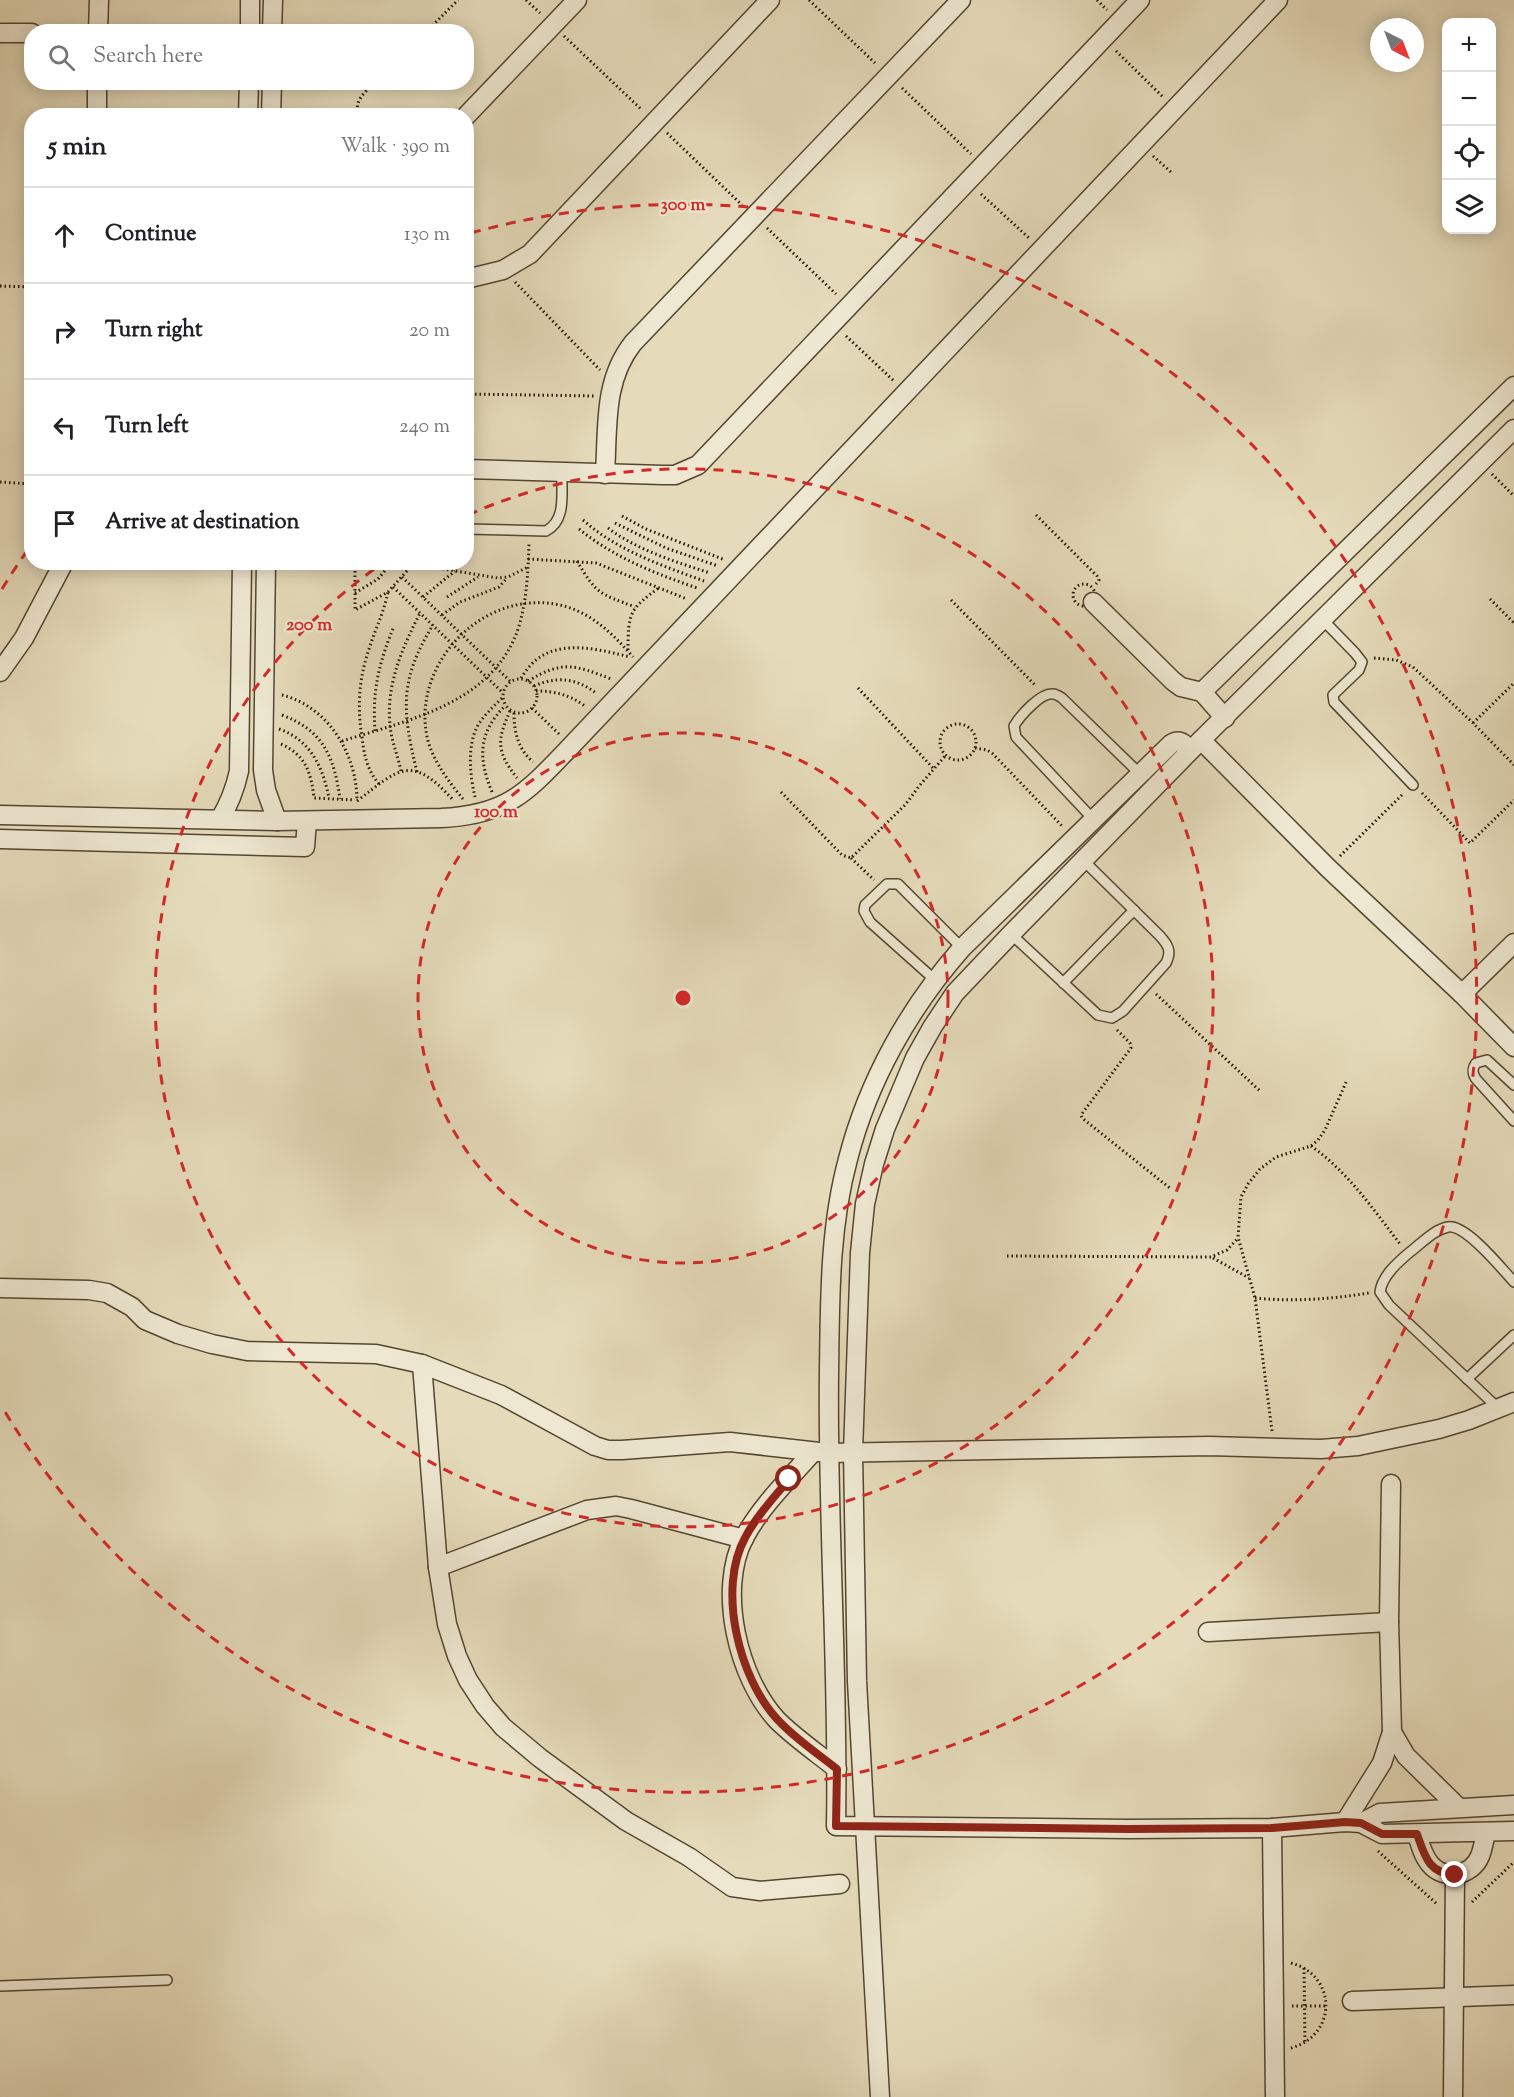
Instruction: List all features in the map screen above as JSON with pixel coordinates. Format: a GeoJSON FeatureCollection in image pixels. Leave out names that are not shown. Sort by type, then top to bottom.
{"type":"FeatureCollection","features":[{"type":"Feature","properties":{"kind":"street"},"geometry":{"type":"LineString","coordinates":[[98,24],[99,0]]}},
{"type":"Feature","properties":{"kind":"street"},"geometry":{"type":"LineString","coordinates":[[249,24],[250,0]]}},
{"type":"Feature","properties":{"kind":"street"},"geometry":{"type":"LineString","coordinates":[[272,24],[273,0]]}},
{"type":"Feature","properties":{"kind":"street"},"geometry":{"type":"LineString","coordinates":[[474,108],[577,0]]}},
{"type":"Feature","properties":{"kind":"street"},"geometry":{"type":"LineString","coordinates":[[474,277],[503,270],[530,254],[770,0]]}},
{"type":"Feature","properties":{"kind":"street"},"geometry":{"type":"LineString","coordinates":[[605,474],[611,389],[617,367],[633,342],[961,0]]}},
{"type":"Feature","properties":{"kind":"street"},"geometry":{"type":"LineString","coordinates":[[474,469],[675,475],[698,465],[1140,0]]}},
{"type":"Feature","properties":{"kind":"street"},"geometry":{"type":"LineString","coordinates":[[0,815],[278,821],[460,817],[499,808],[520,796],[628,686],[639,664],[724,584],[1278,0]]}},
{"type":"Feature","properties":{"kind":"street"},"geometry":{"type":"LineString","coordinates":[[0,33],[24,33]]}},
{"type":"Feature","properties":{"kind":"street"},"geometry":{"type":"LineString","coordinates":[[97,90],[97,108]]}},
{"type":"Feature","properties":{"kind":"street"},"geometry":{"type":"LineString","coordinates":[[248,108],[249,90]]}},
{"type":"Feature","properties":{"kind":"street"},"geometry":{"type":"LineString","coordinates":[[271,108],[272,90]]}},
{"type":"Feature","properties":{"kind":"street"},"geometry":{"type":"LineString","coordinates":[[1202,692],[1514,386]]}},
{"type":"Feature","properties":{"kind":"street"},"geometry":{"type":"LineString","coordinates":[[880,2097],[857,1681],[853,1452],[860,1253],[865,1204],[874,1164],[897,1096],[933,1026],[955,993],[1196,745],[1514,429]]}},
{"type":"Feature","properties":{"kind":"street"},"geometry":{"type":"LineString","coordinates":[[0,672],[24,638],[60,570]]}},
{"type":"Feature","properties":{"kind":"street"},"geometry":{"type":"LineString","coordinates":[[220,819],[232,797],[239,771],[242,570]]}},
{"type":"Feature","properties":{"kind":"street"},"geometry":{"type":"LineString","coordinates":[[266,570],[263,770],[266,790],[278,821]]}},
{"type":"Feature","properties":{"kind":"street"},"geometry":{"type":"LineString","coordinates":[[1093,595],[1177,685],[1202,692],[1225,718]]}},
{"type":"Feature","properties":{"kind":"street"},"geometry":{"type":"LineString","coordinates":[[1514,1047],[1462,994],[1196,745],[1182,741],[1174,742],[1139,773],[962,948],[935,980],[905,1024],[873,1085],[845,1168],[839,1200],[832,1252],[821,1453],[837,1769],[836,1826],[1272,1828],[1353,1822],[1380,1813],[1514,1805]]}},
{"type":"Feature","properties":{"kind":"street"},"geometry":{"type":"LineString","coordinates":[[239,771],[263,770]]}},
{"type":"Feature","properties":{"kind":"street"},"geometry":{"type":"LineString","coordinates":[[0,839],[305,847],[307,821]]}},
{"type":"Feature","properties":{"kind":"street"},"geometry":{"type":"LineString","coordinates":[[1462,994],[1514,943]]}},
{"type":"Feature","properties":{"kind":"street"},"geometry":{"type":"LineString","coordinates":[[0,1288],[89,1290],[107,1293],[132,1307],[145,1320],[178,1334],[247,1351],[376,1354],[422,1364],[501,1395],[582,1440],[608,1450],[730,1442],[821,1453],[1209,1446],[1321,1449],[1370,1444],[1439,1429],[1506,1405]]}},
{"type":"Feature","properties":{"kind":"street"},"geometry":{"type":"LineString","coordinates":[[422,1364],[438,1568],[447,1624],[457,1656],[468,1680],[485,1706],[497,1720],[540,1758],[626,1821],[688,1857],[732,1887],[760,1891],[840,1884]]}},
{"type":"Feature","properties":{"kind":"street"},"geometry":{"type":"LineString","coordinates":[[821,1453],[765,1509],[744,1539],[736,1563],[732,1590],[736,1635],[750,1677],[759,1694],[777,1720],[837,1769]]}},
{"type":"Feature","properties":{"kind":"street"},"geometry":{"type":"LineString","coordinates":[[1353,1822],[1382,1763],[1392,1732],[1389,1622],[1391,1484]]}},
{"type":"Feature","properties":{"kind":"street"},"geometry":{"type":"LineString","coordinates":[[438,1568],[587,1510],[602,1507],[615,1506],[644,1511],[744,1539]]}},
{"type":"Feature","properties":{"kind":"street"},"geometry":{"type":"LineString","coordinates":[[1208,1632],[1389,1622]]}},
{"type":"Feature","properties":{"kind":"street"},"geometry":{"type":"LineString","coordinates":[[1392,1732],[1406,1756],[1458,1807]]}},
{"type":"Feature","properties":{"kind":"street"},"geometry":{"type":"LineString","coordinates":[[1353,1822],[1382,1834],[1514,1831]]}},
{"type":"Feature","properties":{"kind":"street"},"geometry":{"type":"LineString","coordinates":[[1272,1828],[1275,2097]]}},
{"type":"Feature","properties":{"kind":"street"},"geometry":{"type":"LineString","coordinates":[[1417,1834],[1429,1864],[1445,1874],[1455,1875],[1474,1866],[1480,1856],[1486,1833]]}},
{"type":"Feature","properties":{"kind":"street"},"geometry":{"type":"LineString","coordinates":[[1453,2097],[1455,1875]]}},
{"type":"Feature","properties":{"kind":"street"},"geometry":{"type":"LineString","coordinates":[[1352,2001],[1514,1995]]}},
{"type":"Feature","properties":{"kind":"lane"},"geometry":{"type":"LineString","coordinates":[[474,529],[546,531],[558,522],[561,515],[562,472]]}},
{"type":"Feature","properties":{"kind":"lane"},"geometry":{"type":"LineString","coordinates":[[1323,620],[1359,657],[1362,665],[1335,692],[1332,698],[1413,785]]}},
{"type":"Feature","properties":{"kind":"lane"},"geometry":{"type":"LineString","coordinates":[[1093,819],[1016,737],[1014,726],[1018,720],[1045,695],[1055,694],[1062,698],[1139,773]]}},
{"type":"Feature","properties":{"kind":"lane"},"geometry":{"type":"LineString","coordinates":[[1011,934],[1092,1010],[1103,1017],[1112,1018],[1118,1015],[1166,963],[1170,955],[1169,948],[1083,860]]}},
{"type":"Feature","properties":{"kind":"lane"},"geometry":{"type":"LineString","coordinates":[[935,980],[866,916],[865,905],[887,884],[898,884],[962,948]]}},
{"type":"Feature","properties":{"kind":"lane"},"geometry":{"type":"LineString","coordinates":[[1063,984],[1134,910]]}},
{"type":"Feature","properties":{"kind":"lane"},"geometry":{"type":"LineString","coordinates":[[1514,1085],[1487,1060],[1476,1063],[1473,1068],[1476,1079],[1514,1121]]}},
{"type":"Feature","properties":{"kind":"lane"},"geometry":{"type":"LineString","coordinates":[[1506,1405],[1467,1379],[1389,1305],[1380,1292],[1385,1278],[1407,1255],[1436,1231],[1450,1227],[1457,1227],[1474,1240],[1514,1282]]}},
{"type":"Feature","properties":{"kind":"lane"},"geometry":{"type":"LineString","coordinates":[[1467,1379],[1514,1335]]}},
{"type":"Feature","properties":{"kind":"lane"},"geometry":{"type":"LineString","coordinates":[[0,1986],[167,1980]]}},
{"type":"Feature","properties":{"kind":"path"},"geometry":{"type":"LineString","coordinates":[[434,24],[458,0]]}},
{"type":"Feature","properties":{"kind":"path"},"geometry":{"type":"LineString","coordinates":[[526,0],[850,307]]}},
{"type":"Feature","properties":{"kind":"path"},"geometry":{"type":"LineString","coordinates":[[1103,39],[1175,108]]}},
{"type":"Feature","properties":{"kind":"path"},"geometry":{"type":"LineString","coordinates":[[356,108],[358,100],[367,90]]}},
{"type":"Feature","properties":{"kind":"path"},"geometry":{"type":"LineString","coordinates":[[1140,145],[1172,174]]}},
{"type":"Feature","properties":{"kind":"path"},"geometry":{"type":"LineString","coordinates":[[968,182],[1041,250]]}},
{"type":"Feature","properties":{"kind":"path"},"geometry":{"type":"LineString","coordinates":[[503,270],[611,389]]}},
{"type":"Feature","properties":{"kind":"path"},"geometry":{"type":"LineString","coordinates":[[0,286],[24,286]]}},
{"type":"Feature","properties":{"kind":"path"},"geometry":{"type":"LineString","coordinates":[[834,324],[906,392]]}},
{"type":"Feature","properties":{"kind":"path"},"geometry":{"type":"LineString","coordinates":[[474,394],[611,389]]}},
{"type":"Feature","properties":{"kind":"path"},"geometry":{"type":"LineString","coordinates":[[1480,462],[1514,496]]}},
{"type":"Feature","properties":{"kind":"path"},"geometry":{"type":"LineString","coordinates":[[0,482],[24,484]]}},
{"type":"Feature","properties":{"kind":"path"},"geometry":{"type":"LineString","coordinates":[[1036,515],[1097,576],[1099,580],[1093,595]]}},
{"type":"Feature","properties":{"kind":"path"},"geometry":{"type":"LineString","coordinates":[[622,516],[646,529],[692,546],[724,584]]}},
{"type":"Feature","properties":{"kind":"path"},"geometry":{"type":"LineString","coordinates":[[583,520],[618,546],[660,565],[724,584]]}},
{"type":"Feature","properties":{"kind":"path"},"geometry":{"type":"LineString","coordinates":[[615,523],[666,548],[724,584]]}},
{"type":"Feature","properties":{"kind":"path"},"geometry":{"type":"LineString","coordinates":[[608,528],[638,546],[724,584]]}},
{"type":"Feature","properties":{"kind":"path"},"geometry":{"type":"LineString","coordinates":[[579,529],[602,547],[626,560],[724,584]]}},
{"type":"Feature","properties":{"kind":"path"},"geometry":{"type":"LineString","coordinates":[[342,741],[425,716],[449,705],[487,677],[514,640],[525,604],[530,531]]}},
{"type":"Feature","properties":{"kind":"path"},"geometry":{"type":"LineString","coordinates":[[528,559],[596,563],[660,587],[724,584]]}},
{"type":"Feature","properties":{"kind":"path"},"geometry":{"type":"LineString","coordinates":[[577,561],[596,590],[605,596],[635,607]]}},
{"type":"Feature","properties":{"kind":"path"},"geometry":{"type":"LineString","coordinates":[[442,615],[460,602],[499,587],[508,577],[528,567]]}},
{"type":"Feature","properties":{"kind":"path"},"geometry":{"type":"LineString","coordinates":[[355,570],[355,610],[388,592],[408,570]]}},
{"type":"Feature","properties":{"kind":"path"},"geometry":{"type":"LineString","coordinates":[[355,593],[378,579],[385,570]]}},
{"type":"Feature","properties":{"kind":"path"},"geometry":{"type":"LineString","coordinates":[[449,570],[480,576],[508,577]]}},
{"type":"Feature","properties":{"kind":"path"},"geometry":{"type":"LineString","coordinates":[[423,597],[455,571]]}},
{"type":"Feature","properties":{"kind":"path"},"geometry":{"type":"LineString","coordinates":[[447,597],[480,576]]}},
{"type":"Feature","properties":{"kind":"path"},"geometry":{"type":"LineString","coordinates":[[402,577],[510,681]]}},
{"type":"Feature","properties":{"kind":"path"},"geometry":{"type":"LineString","coordinates":[[393,587],[502,692]]}},
{"type":"Feature","properties":{"kind":"path"},"geometry":{"type":"LineString","coordinates":[[628,651],[630,619],[635,607],[660,587]]}},
{"type":"Feature","properties":{"kind":"path"},"geometry":{"type":"LineString","coordinates":[[379,784],[368,767],[358,716],[362,674],[388,592]]}},
{"type":"Feature","properties":{"kind":"path"},"geometry":{"type":"LineString","coordinates":[[1490,599],[1514,623]]}},
{"type":"Feature","properties":{"kind":"path"},"geometry":{"type":"LineString","coordinates":[[951,600],[1045,695]]}},
{"type":"Feature","properties":{"kind":"path"},"geometry":{"type":"LineString","coordinates":[[443,801],[463,800],[438,765],[432,752],[425,716],[431,679],[452,644],[461,634],[489,615],[507,607],[544,603],[575,610],[602,625],[639,664]]}},
{"type":"Feature","properties":{"kind":"path"},"geometry":{"type":"LineString","coordinates":[[401,771],[390,726],[390,700],[393,677],[403,647],[420,613]]}},
{"type":"Feature","properties":{"kind":"path"},"geometry":{"type":"LineString","coordinates":[[417,772],[406,721],[409,675],[418,650],[433,625]]}},
{"type":"Feature","properties":{"kind":"path"},"geometry":{"type":"LineString","coordinates":[[375,731],[377,676],[394,626]]}},
{"type":"Feature","properties":{"kind":"path"},"geometry":{"type":"LineString","coordinates":[[521,678],[534,686],[536,704],[526,712],[512,712],[505,706],[502,692],[510,681],[521,678],[536,660],[548,652],[595,649],[639,664]]}},
{"type":"Feature","properties":{"kind":"path"},"geometry":{"type":"LineString","coordinates":[[1359,657],[1396,660],[1413,668],[1473,723],[1514,765]]}},
{"type":"Feature","properties":{"kind":"path"},"geometry":{"type":"LineString","coordinates":[[528,681],[554,667],[568,666],[589,670],[628,686]]}},
{"type":"Feature","properties":{"kind":"path"},"geometry":{"type":"LineString","coordinates":[[534,686],[560,679],[573,680],[586,685],[602,713]]}},
{"type":"Feature","properties":{"kind":"path"},"geometry":{"type":"LineString","coordinates":[[1473,723],[1514,683]]}},
{"type":"Feature","properties":{"kind":"path"},"geometry":{"type":"LineString","coordinates":[[858,688],[934,769]]}},
{"type":"Feature","properties":{"kind":"path"},"geometry":{"type":"LineString","coordinates":[[536,691],[549,691],[571,697],[602,713]]}},
{"type":"Feature","properties":{"kind":"path"},"geometry":{"type":"LineString","coordinates":[[263,715],[287,696],[308,707],[327,723],[342,741],[355,773],[357,801]]}},
{"type":"Feature","properties":{"kind":"path"},"geometry":{"type":"LineString","coordinates":[[479,814],[472,785],[473,740],[480,722],[502,698]]}},
{"type":"Feature","properties":{"kind":"path"},"geometry":{"type":"LineString","coordinates":[[499,808],[488,782],[482,754],[487,731],[505,706]]}},
{"type":"Feature","properties":{"kind":"path"},"geometry":{"type":"LineString","coordinates":[[532,708],[571,746]]}},
{"type":"Feature","properties":{"kind":"path"},"geometry":{"type":"LineString","coordinates":[[512,712],[520,747],[536,766],[546,772]]}},
{"type":"Feature","properties":{"kind":"path"},"geometry":{"type":"LineString","coordinates":[[512,712],[502,729],[501,746],[508,766],[528,789]]}},
{"type":"Feature","properties":{"kind":"path"},"geometry":{"type":"LineString","coordinates":[[263,715],[308,768],[314,798],[368,801]]}},
{"type":"Feature","properties":{"kind":"path"},"geometry":{"type":"LineString","coordinates":[[263,715],[309,749],[318,760],[328,798]]}},
{"type":"Feature","properties":{"kind":"path"},"geometry":{"type":"LineString","coordinates":[[263,715],[293,719],[322,741],[337,776],[340,799]]}},
{"type":"Feature","properties":{"kind":"path"},"geometry":{"type":"LineString","coordinates":[[957,724],[970,729],[976,741],[975,748],[966,758],[959,760],[946,755],[942,750],[941,736],[945,730],[957,724]]}},
{"type":"Feature","properties":{"kind":"path"},"geometry":{"type":"LineString","coordinates":[[975,748],[987,750],[993,754],[1073,838]]}},
{"type":"Feature","properties":{"kind":"path"},"geometry":{"type":"LineString","coordinates":[[851,858],[905,805],[946,755]]}},
{"type":"Feature","properties":{"kind":"path"},"geometry":{"type":"LineString","coordinates":[[357,801],[393,774],[401,771],[417,772],[432,780],[454,801]]}},
{"type":"Feature","properties":{"kind":"path"},"geometry":{"type":"LineString","coordinates":[[1328,868],[1413,785],[1470,843],[1514,800]]}},
{"type":"Feature","properties":{"kind":"path"},"geometry":{"type":"LineString","coordinates":[[781,792],[842,855],[851,858],[882,888]]}},
{"type":"Feature","properties":{"kind":"path"},"geometry":{"type":"LineString","coordinates":[[1147,985],[1260,1091]]}},
{"type":"Feature","properties":{"kind":"path"},"geometry":{"type":"LineString","coordinates":[[1103,1017],[1130,1043],[1131,1048],[1081,1115],[1082,1118],[1171,1189]]}},
{"type":"Feature","properties":{"kind":"path"},"geometry":{"type":"LineString","coordinates":[[1274,1448],[1255,1298],[1238,1237],[1241,1197],[1260,1169],[1276,1157],[1311,1146],[1325,1130],[1347,1080]]}},
{"type":"Feature","properties":{"kind":"path"},"geometry":{"type":"LineString","coordinates":[[1311,1146],[1323,1154],[1350,1180],[1407,1255]]}},
{"type":"Feature","properties":{"kind":"path"},"geometry":{"type":"LineString","coordinates":[[1007,1256],[1211,1257],[1227,1250],[1238,1237]]}},
{"type":"Feature","properties":{"kind":"path"},"geometry":{"type":"LineString","coordinates":[[1211,1257],[1249,1279]]}},
{"type":"Feature","properties":{"kind":"path"},"geometry":{"type":"LineString","coordinates":[[1255,1298],[1284,1301],[1307,1300],[1380,1292]]}},
{"type":"Feature","properties":{"kind":"path"},"geometry":{"type":"LineString","coordinates":[[1274,1960],[1304,1968],[1314,1975],[1321,1984],[1326,2006],[1320,2027],[1305,2043],[1275,2051]]}},
{"type":"Feature","properties":{"kind":"path"},"geometry":{"type":"LineString","coordinates":[[1304,1968],[1305,2043]]}},
{"type":"Feature","properties":{"kind":"path"},"geometry":{"type":"LineString","coordinates":[[1274,2006],[1326,2006]]}},
{"type":"Feature","properties":{"kind":"route"},"geometry":{"type":"LineString","coordinates":[[789,1479],[744,1539],[736,1563],[732,1590],[736,1635],[750,1677],[766,1706],[777,1720],[837,1769],[836,1826],[1129,1829],[1272,1828],[1345,1822],[1361,1823],[1382,1834],[1417,1834],[1429,1864],[1445,1874],[1455,1875]]}}]}
